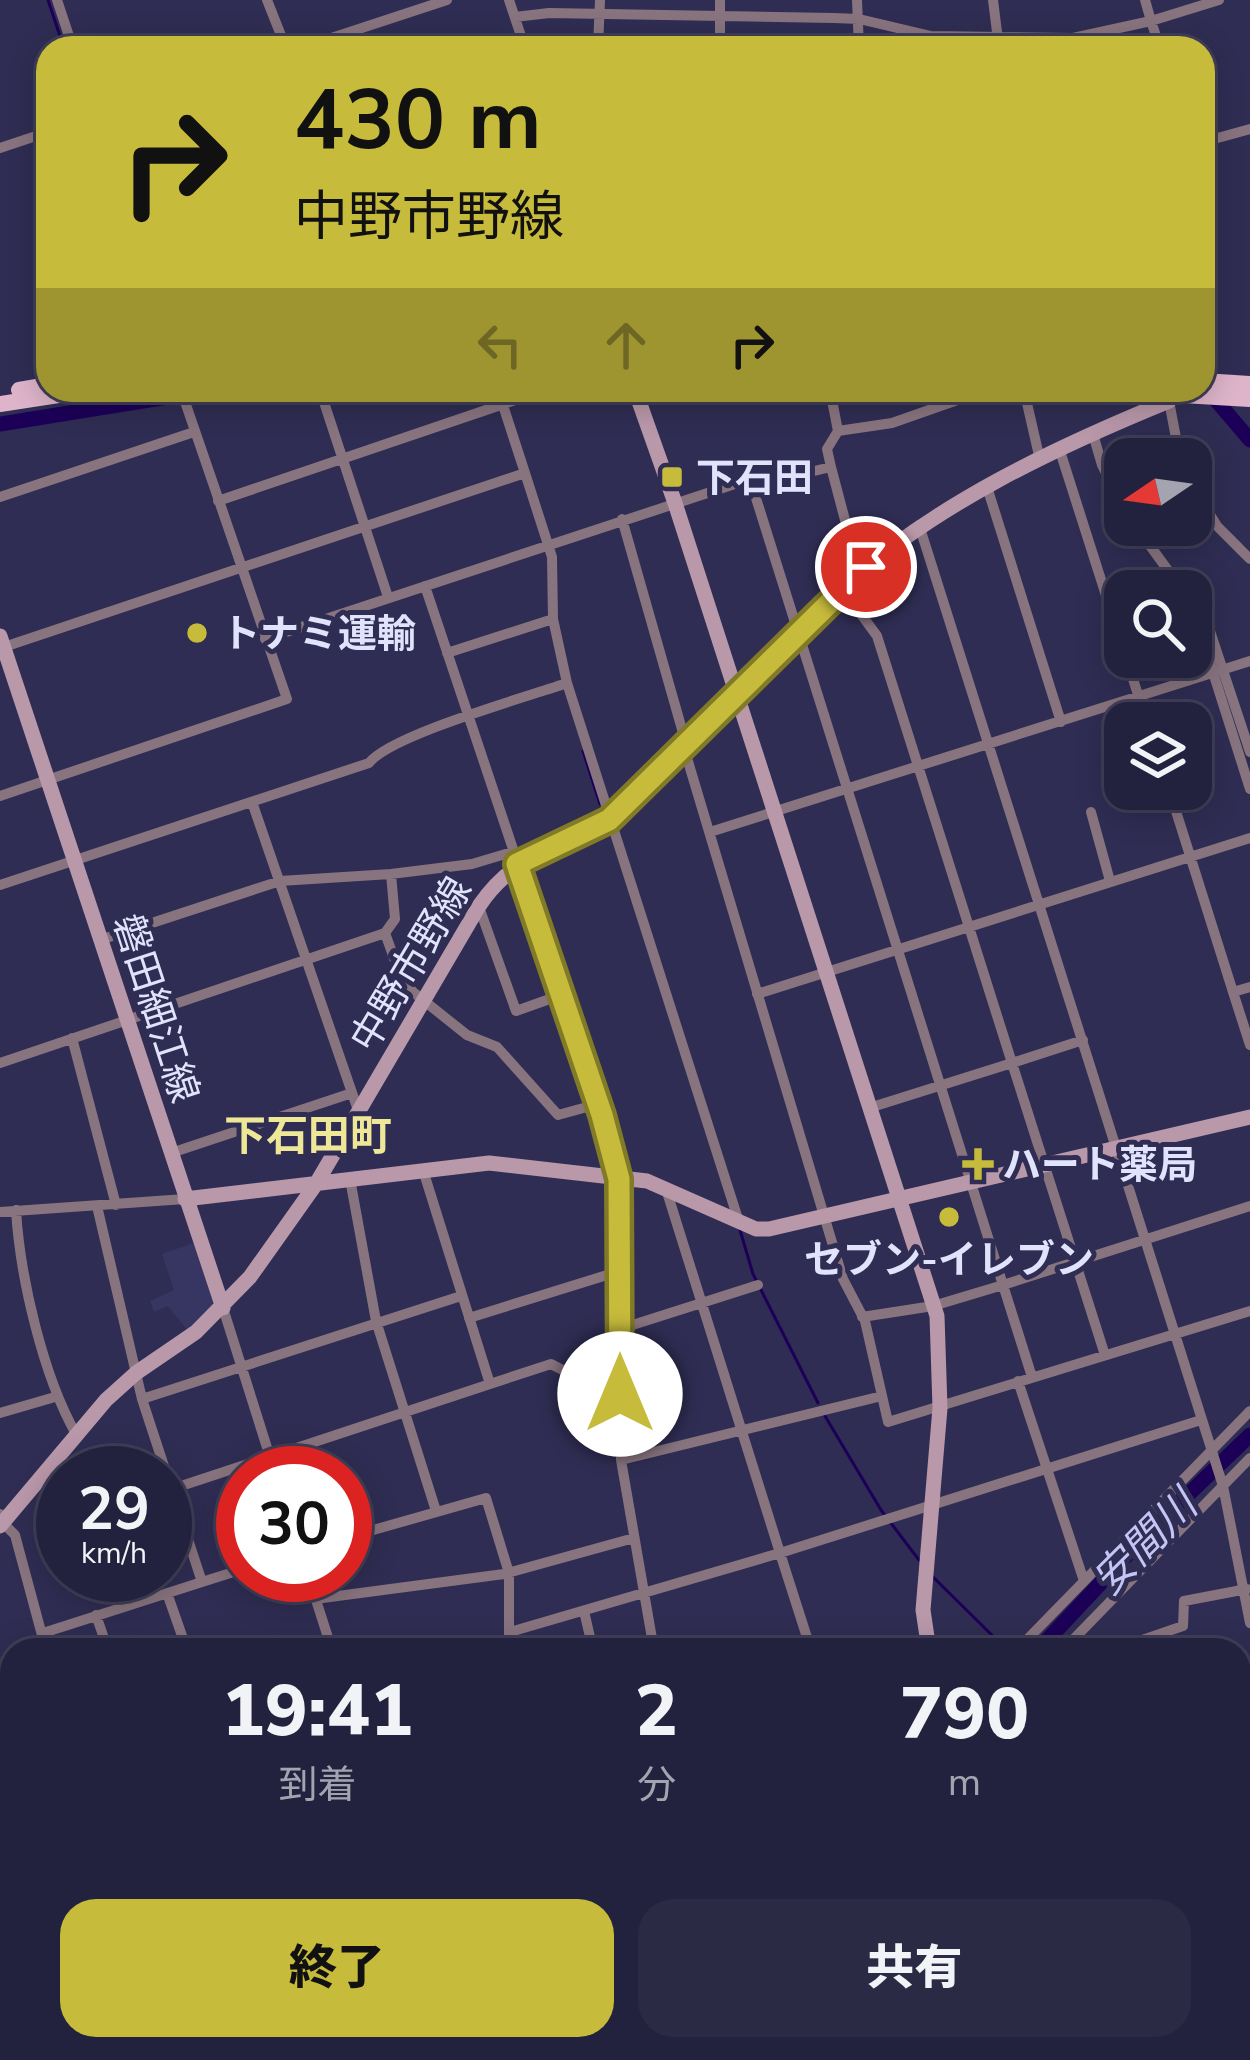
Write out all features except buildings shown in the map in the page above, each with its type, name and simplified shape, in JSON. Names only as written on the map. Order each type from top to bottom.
[{"type":"main road","points":[[1215,385],[1250,384]]},
{"type":"main road","points":[[0,393],[36,387]]},
{"type":"main road","points":[[1215,391],[1228,398],[1250,400]]},
{"type":"main road","points":[[0,404],[36,398]]},
{"type":"street","points":[[57,0],[70,36]]},
{"type":"street","points":[[267,0],[281,36]]},
{"type":"street","points":[[338,36],[447,0]]},
{"type":"street","points":[[509,0],[521,36]]},
{"type":"street","points":[[598,36],[601,0]]},
{"type":"street","points":[[720,0],[720,36]]},
{"type":"street","points":[[857,0],[859,36]]},
{"type":"street","points":[[993,0],[998,36]]},
{"type":"street","points":[[1145,0],[1156,36]]},
{"type":"street","points":[[1096,36],[1219,0]]},
{"type":"street","points":[[515,17],[534,13],[859,19],[931,36]]},
{"type":"street","points":[[1215,139],[1250,129]]},
{"type":"street","points":[[0,148],[36,136]]},
{"type":"street","points":[[0,796],[287,699],[184,402]]},
{"type":"street","points":[[324,402],[388,597]]},
{"type":"street","points":[[218,501],[508,402]]},
{"type":"street","points":[[638,402],[934,1306],[940,1341],[940,1408],[922,1610],[927,1638]]},
{"type":"street","points":[[832,402],[838,431],[827,449],[850,539],[866,567]]},
{"type":"street","points":[[838,431],[890,424],[952,402]]},
{"type":"street","points":[[1027,402],[1040,460]]},
{"type":"street","name":"中野市野線","points":[[223,1308],[316,1184],[479,906],[514,858],[609,820],[842,588],[919,525],[1160,402]]},
{"type":"street","points":[[1176,402],[1178,438]]},
{"type":"street","points":[[502,404],[548,544],[553,619],[567,683],[739,1222]]},
{"type":"street","points":[[0,497],[194,432]]},
{"type":"street","points":[[1093,434],[1104,469]]},
{"type":"street","points":[[1060,451],[1104,590]]},
{"type":"street","points":[[265,639],[750,479],[780,479],[832,467]]},
{"type":"street","points":[[2,642],[525,473]]},
{"type":"street","points":[[750,479],[1032,1377]]},
{"type":"street","points":[[987,487],[1060,722]]},
{"type":"street","points":[[1212,518],[1250,559]]},
{"type":"street","points":[[622,519],[685,740],[683,748],[842,1279],[862,1317],[888,1422],[1104,1352],[1250,1311]]},
{"type":"street","points":[[919,525],[1212,1451],[1250,1623]]},
{"type":"street","points":[[424,586],[619,1179],[621,1460],[652,1638]]},
{"type":"street","points":[[842,588],[877,636],[1104,1352]]},
{"type":"street","points":[[447,653],[553,619]]},
{"type":"street","points":[[1212,641],[1250,789]]},
{"type":"street","name":"磐田細江線","points":[[2,642],[223,1308]]},
{"type":"street","points":[[710,832],[1250,661]]},
{"type":"street","points":[[1218,672],[1250,752]]},
{"type":"street","points":[[1132,678],[1140,702]]},
{"type":"street","points":[[0,885],[369,763],[399,743],[567,683]]},
{"type":"street","points":[[252,802],[358,1113]]},
{"type":"street","points":[[1175,810],[1250,1045]]},
{"type":"street","points":[[1090,812],[1110,881]]},
{"type":"street","points":[[757,994],[1250,838]]},
{"type":"street","points":[[100,940],[280,881],[391,874],[514,858]]},
{"type":"street","points":[[0,1063],[385,933],[395,920],[391,874]]},
{"type":"street","points":[[479,906],[516,1011],[561,995]]},
{"type":"street","points":[[385,933],[400,976],[472,1039],[497,1046],[558,1115],[598,1104]]},
{"type":"street","points":[[1233,992],[1250,987]]},
{"type":"street","points":[[72,1038],[116,1205]]},
{"type":"street","points":[[868,1108],[1084,1040]]},
{"type":"street","points":[[170,1153],[352,1093]]},
{"type":"street","points":[[0,1211],[185,1199],[489,1163],[647,1181],[739,1222],[769,1229],[1250,1117]]},
{"type":"street","points":[[423,1170],[490,1384]]},
{"type":"street","points":[[350,1179],[376,1321],[436,1511]]},
{"type":"street","points":[[666,1189],[808,1638]]},
{"type":"street","points":[[862,1317],[934,1306],[1250,1206]]},
{"type":"street","points":[[97,1207],[142,1400],[158,1446]]},
{"type":"street","points":[[16,1210],[24,1273],[55,1397],[76,1434]]},
{"type":"street","points":[[469,1318],[620,1270]]},
{"type":"street","points":[[620,1329],[758,1285]]},
{"type":"street","points":[[142,1400],[461,1296]]},
{"type":"street","points":[[44,1638],[15,1535],[1,1521],[136,1373],[223,1308],[267,1446]]},
{"type":"street","points":[[299,1446],[550,1364],[578,1378],[619,1362]]},
{"type":"street","points":[[1018,1381],[1084,1581]]},
{"type":"street","points":[[621,1460],[882,1396]]},
{"type":"street","points":[[0,1413],[55,1397]]},
{"type":"street","points":[[1029,1638],[1250,1412]]},
{"type":"street","points":[[515,1638],[584,1611],[1201,1420]]},
{"type":"street","points":[[1075,1638],[1250,1458]]},
{"type":"street","points":[[372,1530],[486,1498],[509,1573],[510,1638]]},
{"type":"street","points":[[372,1591],[509,1573],[634,1538]]},
{"type":"street","points":[[192,1551],[202,1582]]},
{"type":"street","points":[[192,1585],[216,1578]]},
{"type":"street","points":[[1148,1638],[1183,1626],[1184,1601],[1246,1589]]},
{"type":"street","points":[[43,1633],[138,1602]]},
{"type":"street","points":[[170,1602],[183,1638]]},
{"type":"street","points":[[316,1602],[329,1638]]},
{"type":"street","points":[[584,1611],[590,1638]]},
{"type":"street","points":[[96,1615],[104,1638]]},
{"type":"shaded area","points":[[193,1243],[213,1301],[210,1312],[188,1331],[168,1306],[154,1312],[150,1301],[174,1290],[162,1254]]},
{"type":"waterway","points":[[48,0],[60,36]]},
{"type":"waterway","points":[[1215,399],[1250,440]]},
{"type":"waterway","points":[[0,424],[137,402]]},
{"type":"waterway","points":[[583,751],[600,804]]},
{"type":"waterway","points":[[740,1230],[753,1274],[818,1403]]},
{"type":"waterway","points":[[825,1416],[881,1510],[919,1560]]},
{"type":"waterway","name":"安間川","points":[[1049,1638],[1143,1538],[1250,1435]]},
{"type":"waterway","points":[[931,1575],[995,1638]]},
{"type":"place","name":"下石田","points":[[672,477]]},
{"type":"place","name":"トナミ運輸","points":[[197,633]]},
{"type":"place","name":"ハート薬局","points":[[978,1164]]},
{"type":"place","name":"セブン-イレブン","points":[[949,1217]]},
{"type":"district","name":"下石田町","points":[[308,1135]]},
{"type":"route","points":[[620,1394],[619,1179],[517,864],[609,820],[866,567]]}]
